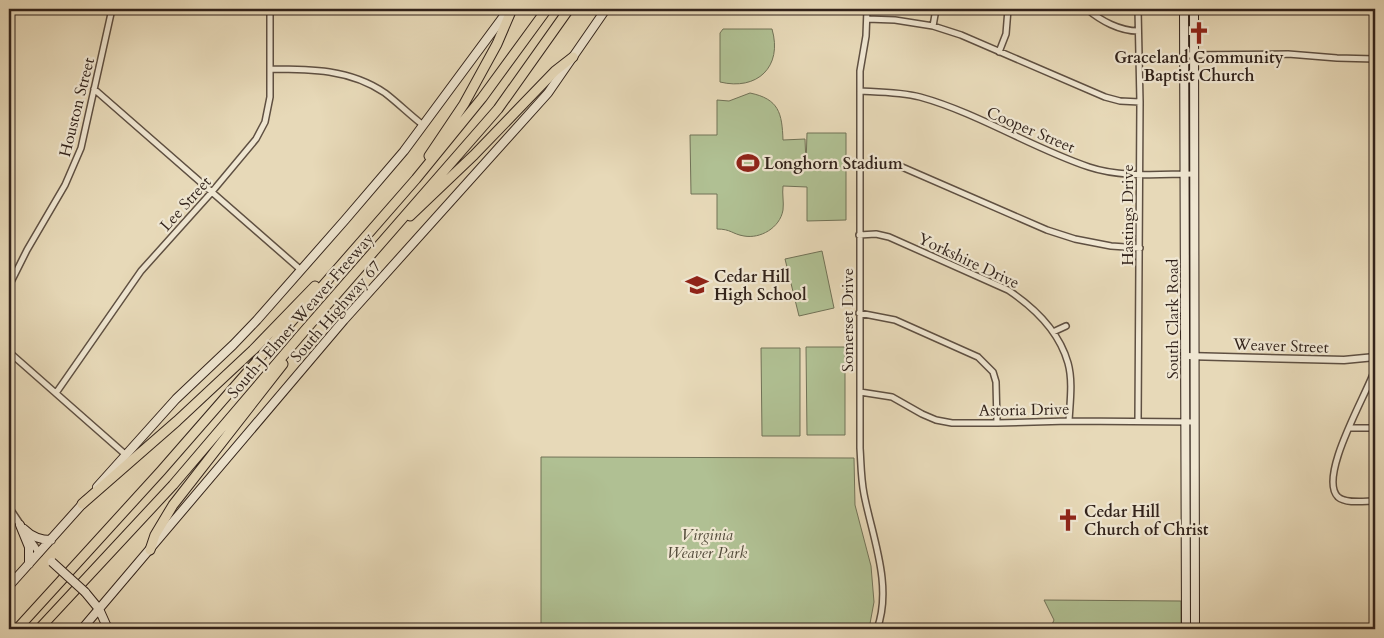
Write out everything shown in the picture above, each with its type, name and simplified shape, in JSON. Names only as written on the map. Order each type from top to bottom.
[{"type":"highway","points":[[416,179],[430,153],[464,104],[497,44],[511,9]]},
{"type":"highway","name":"South J Elmer Weaver Freeway","points":[[17,629],[161,472],[416,179],[482,98],[547,9]]},
{"type":"highway","name":"South J Elmer Weaver Freeway","points":[[39,629],[173,485],[498,109],[569,9]]},
{"type":"highway","points":[[397,225],[416,213],[556,71],[573,57]]},
{"type":"highway","points":[[82,504],[177,422],[253,350],[314,286],[334,272]]},
{"type":"highway","points":[[150,550],[155,534],[173,505],[254,404],[292,352],[300,336]]},
{"type":"main road","points":[[9,586],[176,399],[245,332],[384,176],[511,9]]},
{"type":"main road","name":"South Highway 67","points":[[82,629],[344,320],[548,93],[606,9]]},
{"type":"main road","name":"South Clark Road","points":[[1184,9],[1186,629]]},
{"type":"main road","name":"South Clark Road","points":[[1194,9],[1195,629]]},
{"type":"main road","points":[[1185,479],[1195,479]]},
{"type":"main road","points":[[20,525],[32,536],[51,540]]},
{"type":"main road","points":[[20,525],[29,547],[29,564]]},
{"type":"main road","points":[[1185,549],[1195,548]]},
{"type":"main road","points":[[39,553],[52,562],[85,592],[100,609],[108,629]]},
{"type":"street","name":"Houston Street","points":[[9,286],[27,250],[65,185],[81,148],[112,9]]},
{"type":"street","name":"Lee Street","points":[[56,394],[140,271],[211,193],[256,139],[265,122],[270,97],[270,9]]},
{"type":"street","name":"Somerset Drive","points":[[867,9],[866,36],[860,70],[860,448],[863,490],[880,567],[883,593],[882,611],[877,629]]},
{"type":"street","points":[[933,26],[936,9]]},
{"type":"street","points":[[999,52],[1006,34],[1008,9]]},
{"type":"street","points":[[1088,9],[1119,29],[1138,31]]},
{"type":"street","name":"Hastings Drive","points":[[1138,9],[1140,102],[1138,421]]},
{"type":"street","points":[[867,19],[895,20],[933,26],[961,35],[1105,97],[1120,101],[1140,102]]},
{"type":"street","points":[[1184,56],[1288,54],[1375,59]]},
{"type":"street","points":[[270,69],[318,70],[352,77],[385,94],[423,125]]},
{"type":"street","points":[[94,89],[301,270]]},
{"type":"street","name":"Cooper Street","points":[[860,92],[893,93],[919,97],[946,105],[1090,168],[1116,173],[1194,174]]},
{"type":"street","points":[[860,165],[902,167],[1047,230],[1075,240],[1111,246],[1140,248]]},
{"type":"street","name":"Yorkshire Drive","points":[[859,235],[876,234],[889,237],[1008,290],[1027,302],[1053,332],[1068,363],[1070,376],[1069,421]]},
{"type":"street","points":[[859,313],[895,320],[978,357],[993,372],[996,382],[997,423]]},
{"type":"street","points":[[1053,332],[1066,326]]},
{"type":"street","points":[[9,352],[126,455]]},
{"type":"street","name":"Weaver Street","points":[[1186,356],[1344,360],[1375,357]]},
{"type":"street","points":[[1375,368],[1342,440],[1333,488],[1336,496],[1349,501],[1375,501]]},
{"type":"street","name":"Astoria Drive","points":[[860,392],[892,397],[936,420],[952,422],[1194,422]]},
{"type":"street","points":[[1349,428],[1375,428]]},
{"type":"street","points":[[9,508],[39,553]]},
{"type":"green space","points":[[723,29],[772,29],[774,55],[764,73],[756,79],[745,83],[720,82],[720,33]]},
{"type":"green space","name":"Longhorn Stadium","points":[[750,93],[773,103],[782,122],[783,140],[805,139],[806,165],[807,133],[846,133],[846,220],[807,221],[807,187],[783,186],[783,210],[781,216],[774,227],[768,231],[756,236],[750,236],[717,229],[717,194],[691,194],[690,135],[717,135],[717,100],[729,101]]},
{"type":"green space","points":[[822,251],[834,308],[799,316],[785,259]]},
{"type":"green space","points":[[806,347],[845,347],[845,435],[807,435]]},
{"type":"green space","points":[[761,348],[800,348],[800,436],[762,436]]},
{"type":"green space","name":"Virginia Weaver Park","points":[[541,457],[854,458],[855,505],[871,566],[874,602],[869,629],[541,629]]},
{"type":"green space","points":[[1044,600],[1181,601],[1181,629],[1050,629],[1054,620]]},
{"type":"place","name":"Graceland Community Baptist Church","points":[[1199,33]]},
{"type":"place","name":"Longhorn Stadium","points":[[748,163]]},
{"type":"place","name":"Cedar Hill High School","points":[[697,285]]},
{"type":"place","name":"Cedar Hill Church of Christ","points":[[1068,520]]}]
